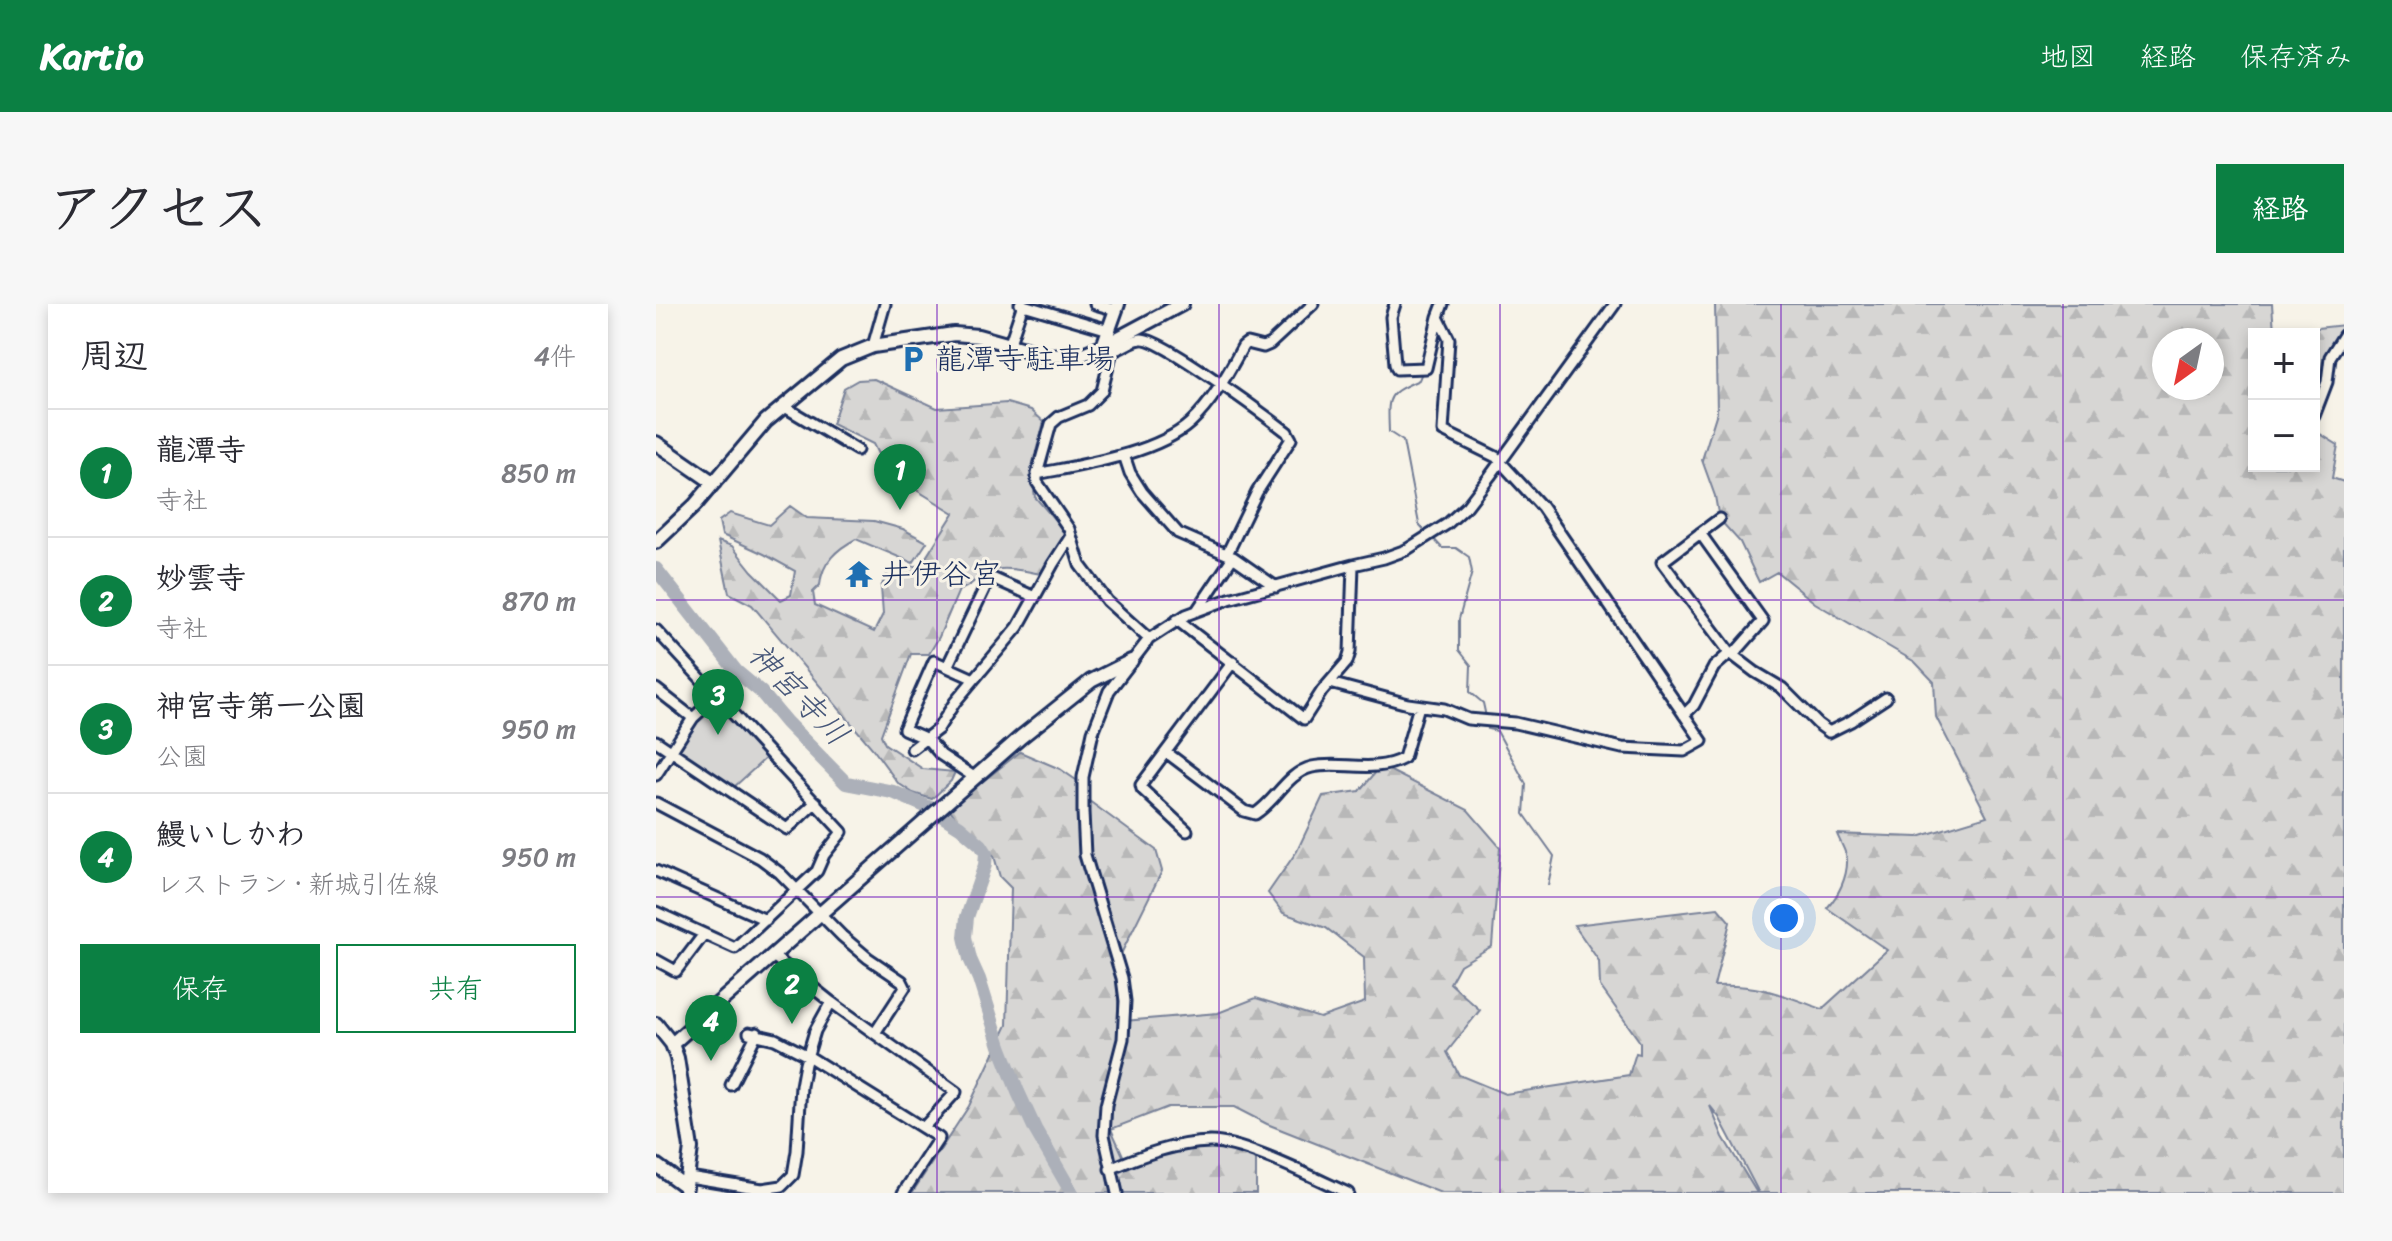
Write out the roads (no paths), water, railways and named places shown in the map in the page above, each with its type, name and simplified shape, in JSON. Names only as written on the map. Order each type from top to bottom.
[{"type":"main road","points":[[660,538],[695,505],[766,421],[841,359],[873,346],[954,334],[978,336],[1049,356],[1083,354],[1182,304]]},
{"type":"main road","points":[[1109,342],[1117,307]]},
{"type":"main road","points":[[656,443],[714,483]]},
{"type":"main road","points":[[672,1044],[974,777],[1091,681],[1131,661]]},
{"type":"main road","points":[[656,1024],[672,1044],[677,1058],[691,1148],[687,1186],[656,1165]]},
{"type":"street","points":[[873,346],[885,304]]},
{"type":"street","points":[[1009,346],[1022,304],[1109,342],[1142,338],[1152,341],[1287,432],[1291,439],[1257,492],[1230,556],[1198,609]]},
{"type":"street","points":[[1095,304],[1117,307]]},
{"type":"street","points":[[1037,474],[1124,455],[1187,426],[1221,385],[1243,346],[1247,343],[1263,347],[1270,344],[1313,304]]},
{"type":"street","points":[[1395,304],[1391,317],[1397,369],[1426,368],[1443,304]]},
{"type":"street","points":[[1117,1193],[1104,1135],[1106,1105],[1123,1039],[1125,1001],[1122,978],[1085,855],[1083,777],[1093,732],[1109,691],[1149,639],[1198,609],[1384,558],[1406,550],[1438,531],[1467,506],[1615,304]]},
{"type":"street","points":[[1330,683],[1419,706],[1444,709],[1468,719],[1515,723],[1622,748],[1684,751],[1702,741],[1542,507],[1491,454],[1443,431],[1449,339],[1438,317]]},
{"type":"street","points":[[2320,400],[2327,382],[2330,357],[2344,335]]},
{"type":"street","points":[[1109,342],[1102,391],[1088,405],[1059,417],[1051,424],[1037,482],[1059,511],[1080,565],[1107,601],[1149,639]]},
{"type":"street","points":[[783,406],[857,450]]},
{"type":"street","points":[[1124,455],[1130,473],[1142,492],[1178,533],[1230,556],[1276,587]]},
{"type":"street","points":[[1719,519],[1662,562],[1731,654],[1782,688],[1829,732],[1886,698]]},
{"type":"street","points":[[1684,715],[1694,705],[1714,667],[1763,621],[1700,533]]},
{"type":"street","points":[[912,749],[938,729],[955,702],[1018,627],[1071,536]]},
{"type":"street","points":[[1177,620],[1304,719],[1322,691],[1347,662],[1353,565]]},
{"type":"street","points":[[947,667],[990,577],[1035,597]]},
{"type":"street","points":[[656,630],[842,832],[824,855],[817,871],[735,948],[656,912]]},
{"type":"street","points":[[974,679],[934,661],[904,729],[927,739],[941,755],[974,777]]},
{"type":"street","points":[[1187,831],[1141,785],[1233,662]]},
{"type":"street","points":[[656,689],[693,718]]},
{"type":"street","points":[[656,775],[693,718],[718,695]]},
{"type":"street","points":[[1166,752],[1244,811],[1255,814],[1267,806],[1296,773],[1314,766],[1381,766],[1404,758],[1419,706]]},
{"type":"street","points":[[656,741],[787,829],[816,802]]},
{"type":"street","points":[[656,803],[760,858],[780,873],[842,936],[902,981],[905,987],[875,1033]]},
{"type":"street","points":[[656,871],[766,920]]},
{"type":"street","points":[[656,960],[676,971],[704,934]]},
{"type":"street","points":[[773,956],[956,1092],[923,1128]]},
{"type":"street","points":[[687,1186],[762,1189],[782,1186],[793,1175],[801,1086],[815,1031],[831,1002]]},
{"type":"street","points":[[731,1085],[753,1033],[775,1039],[808,1056],[939,1138],[903,1193]]},
{"type":"street","points":[[1110,1169],[1155,1150],[1212,1141],[1240,1147],[1348,1193]]},
{"type":"waterway","points":[[1425,352],[1430,331]]},
{"type":"waterway","points":[[1423,370],[1419,380],[1400,389],[1391,398],[1389,432],[1403,441],[1419,524],[1427,533]]},
{"type":"waterway","points":[[1432,537],[1442,548],[1456,548],[1469,557],[1472,572],[1459,619],[1459,650],[1471,665],[1470,692],[1483,703],[1486,717]]},
{"type":"waterway","name":"神宮寺川","points":[[656,569],[736,671],[761,692],[846,783],[893,792],[930,808],[981,845],[986,853],[985,865],[967,917],[965,937],[970,959],[1018,1092],[1035,1129],[1072,1193]]},
{"type":"waterway","points":[[1487,723],[1488,729],[1497,731],[1526,784],[1524,814],[1554,856],[1548,885]]},
{"type":"place","name":"龍潭寺駐車場","points":[[913,359]]},
{"type":"place","name":"龍潭寺","points":[[900,510]]},
{"type":"place","name":"井伊谷宮","points":[[859,574]]},
{"type":"place","name":"神宮寺第一公園","points":[[718,735]]},
{"type":"place","name":"妙雲寺","points":[[792,1024]]},
{"type":"place","name":"鰻いしかわ","points":[[711,1061]]}]
